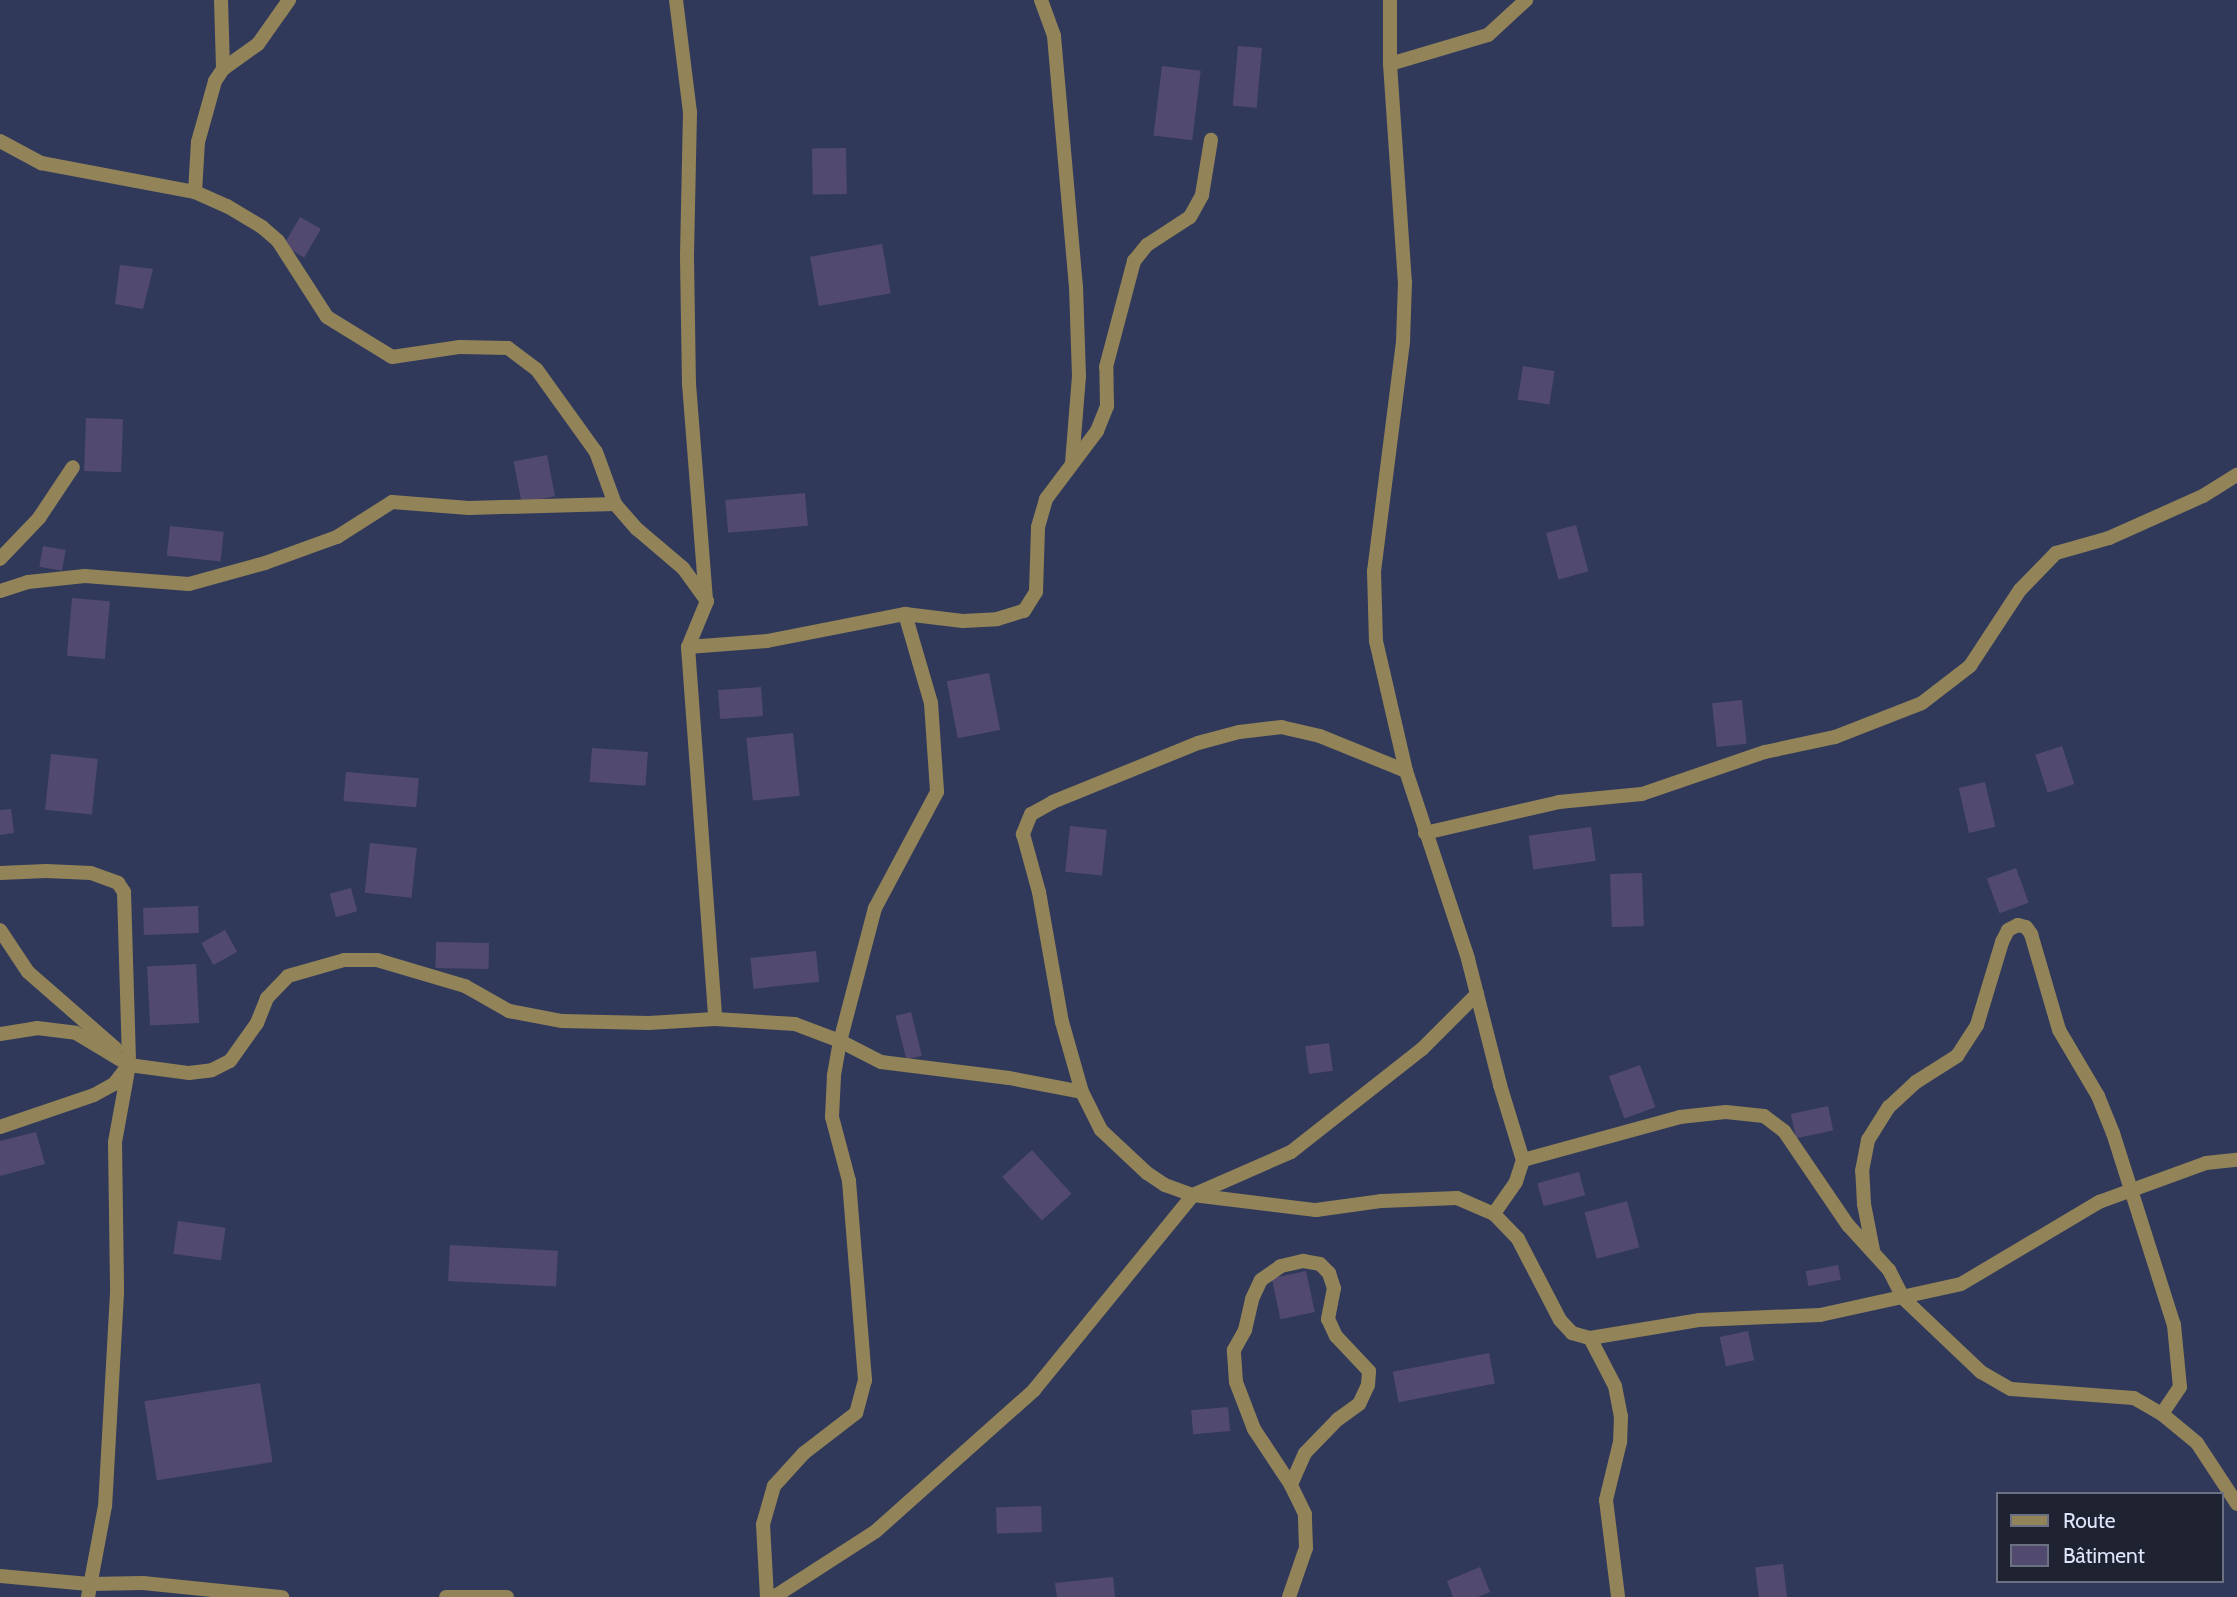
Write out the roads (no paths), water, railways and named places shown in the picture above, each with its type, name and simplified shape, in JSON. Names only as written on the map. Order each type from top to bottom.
[{"type":"street","points":[[195,192],[198,142],[205,109],[223,69],[221,0]]},
{"type":"street","points":[[223,69],[258,44],[289,0]]},
{"type":"street","points":[[676,0],[690,111],[688,384],[706,601],[688,647],[715,1018]]},
{"type":"street","points":[[1041,0],[1054,37],[1076,286],[1079,376],[1072,464]]},
{"type":"street","points":[[1390,0],[1390,64],[1405,282],[1403,342],[1384,483],[1375,594],[1376,641],[1406,771],[1468,958],[1523,1160],[1516,1182],[1494,1214]]},
{"type":"street","points":[[1390,64],[1488,35],[1526,0]]},
{"type":"street","points":[[688,647],[767,641],[905,614],[963,621],[997,619],[1024,611],[1036,592],[1038,527],[1046,499],[1097,431],[1107,406],[1106,367],[1134,261],[1147,245],[1190,217],[1202,195],[1211,140]]},
{"type":"street","points":[[0,141],[41,163],[195,192],[262,227],[278,241],[327,317],[392,357],[460,347],[508,348],[537,370],[596,452],[615,504],[637,529],[683,568],[706,601]]},
{"type":"street","points":[[0,559],[39,518],[73,467]]},
{"type":"street","points":[[1425,833],[1559,802],[1642,794],[1765,752],[1835,737],[1922,704],[1970,666],[2020,590],[2056,553],[2109,538],[2203,496],[2237,475]]},
{"type":"street","points":[[0,591],[28,582],[85,576],[189,584],[265,563],[337,537],[392,502],[469,508],[615,504]]},
{"type":"street","points":[[767,1597],[763,1524],[774,1486],[804,1453],[856,1413],[865,1380],[849,1181],[832,1117],[834,1076],[840,1041],[875,908],[937,792],[931,703],[905,614]]},
{"type":"street","points":[[1406,771],[1320,736],[1282,727],[1239,732],[1198,743],[1031,814],[1023,834],[1039,892],[1062,1022],[1082,1092],[1101,1130],[1147,1173],[1165,1185],[1193,1195],[1316,1210],[1382,1201],[1457,1198],[1494,1214],[1518,1238],[1560,1320],[1573,1332],[1590,1338],[1699,1320],[1820,1315],[1961,1284],[2099,1202],[2206,1163],[2237,1160]]},
{"type":"street","points":[[0,873],[91,873],[118,883],[124,892],[129,1065],[115,1142],[117,1293],[105,1506],[88,1590]]},
{"type":"street","points":[[1873,1250],[1864,1204],[1862,1171],[1868,1140],[1889,1107],[1916,1082],[1957,1056],[1977,1025],[2008,930],[2018,925],[2026,928],[2031,934],[2059,1030],[2098,1096],[2113,1133],[2130,1191],[2149,1239],[2174,1325],[2180,1387],[2162,1414]]},
{"type":"street","points":[[0,930],[28,972],[113,1045],[129,1065]]},
{"type":"street","points":[[0,1034],[37,1028],[76,1033],[129,1065],[189,1073],[212,1070],[230,1060],[257,1023],[267,998],[288,976],[344,960],[377,960],[465,986],[509,1011],[562,1021],[649,1023],[715,1018],[795,1024],[840,1041],[881,1062],[996,1076],[1082,1092]]},
{"type":"street","points":[[774,1597],[876,1531],[1034,1390],[1193,1195],[1290,1152],[1422,1049],[1477,994]]},
{"type":"street","points":[[0,1127],[94,1095],[114,1084],[129,1065]]},
{"type":"street","points":[[1523,1160],[1680,1117],[1726,1112],[1764,1116],[1784,1131],[1848,1225],[1889,1270],[1903,1298],[1981,1372],[2011,1389],[2134,1398],[2162,1414],[2197,1443],[2237,1504]]},
{"type":"street","points":[[1289,1597],[1306,1548],[1305,1514],[1291,1485],[1254,1429],[1236,1382],[1234,1350],[1245,1330],[1252,1299],[1261,1280],[1281,1266],[1303,1261],[1320,1264],[1329,1273],[1334,1287],[1328,1320],[1336,1336],[1369,1371],[1368,1385],[1359,1404],[1338,1419],[1306,1453],[1291,1485]]},
{"type":"street","points":[[1590,1338],[1615,1386],[1621,1416],[1620,1442],[1606,1500],[1618,1597]]},
{"type":"street","points":[[0,1576],[59,1581],[88,1590],[143,1583],[282,1597]]},
{"type":"street","points":[[59,1581],[68,1597]]},
{"type":"street","points":[[446,1597],[507,1597]]}]
